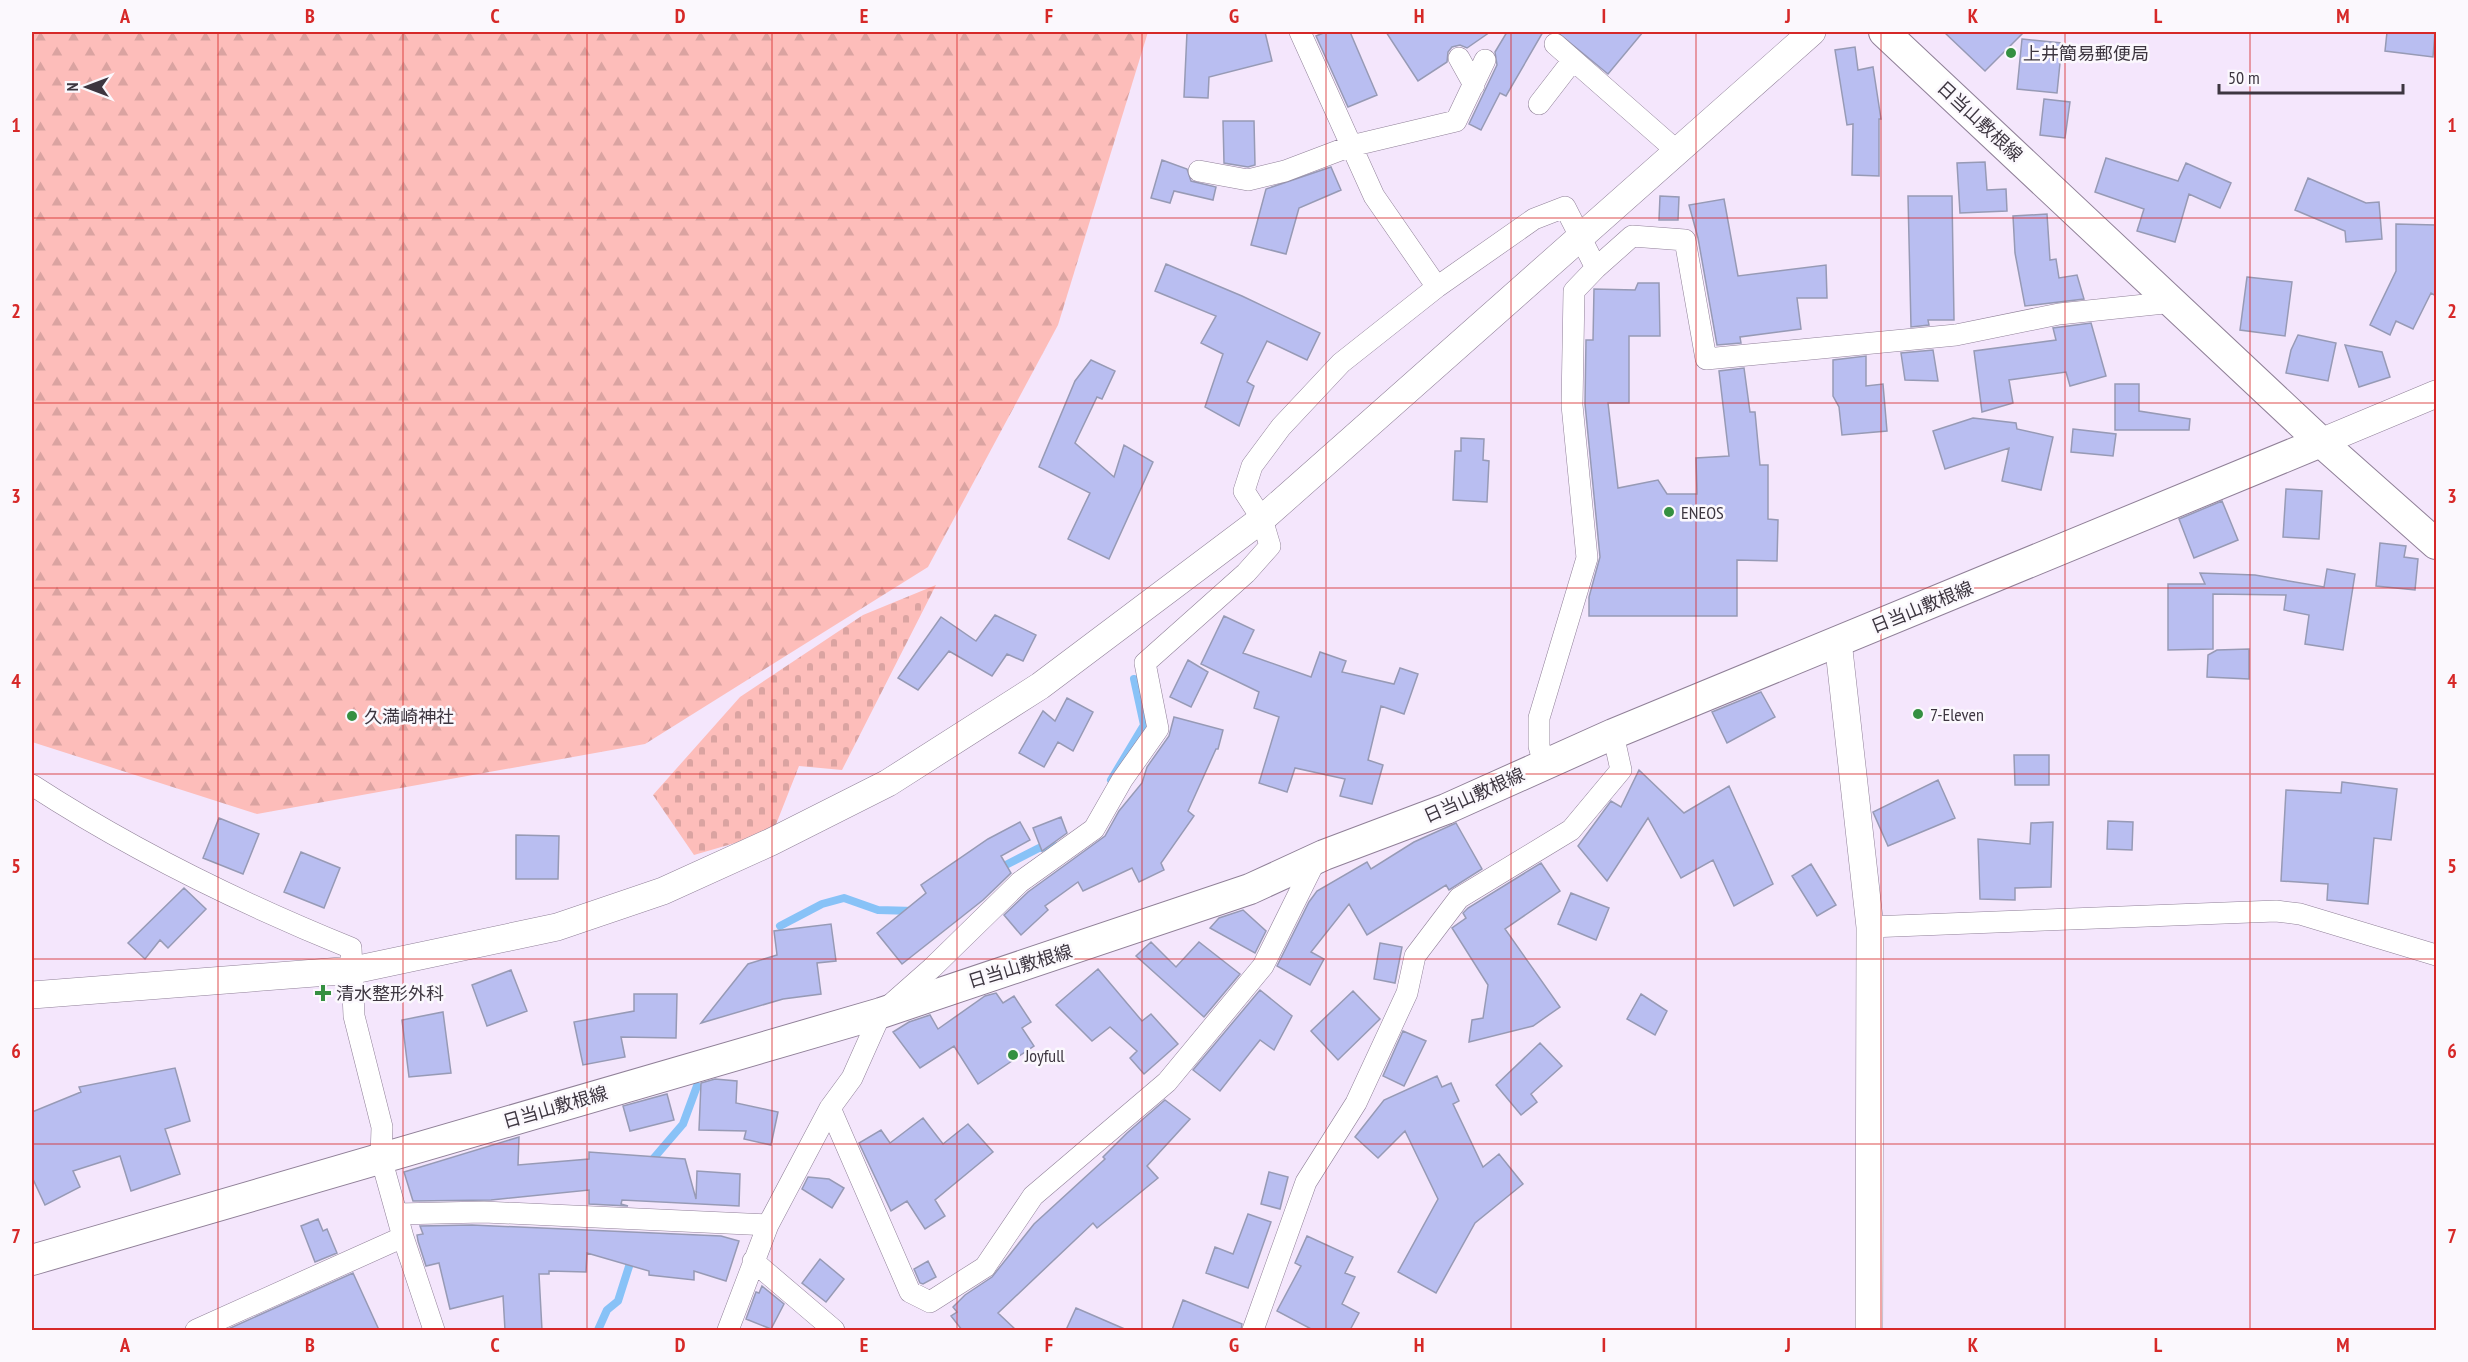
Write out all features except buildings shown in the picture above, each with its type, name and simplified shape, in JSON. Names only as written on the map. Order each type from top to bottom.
[{"type":"main road","name":"日当山敷根線","points":[[32,1260],[881,1013],[1227,897],[1446,809],[1613,734],[2321,442],[1884,32]]},
{"type":"main road","points":[[2321,442],[2436,544]]},
{"type":"street","points":[[1300,32],[1374,196],[1437,287]]},
{"type":"street","points":[[32,995],[354,970],[556,927],[663,891],[771,842],[888,783],[1040,686],[1262,519],[1812,32]]},
{"type":"street","points":[[1555,44],[1678,152]]},
{"type":"street","points":[[1459,58],[1474,85]]},
{"type":"street","points":[[1199,171],[1248,180],[1286,171],[1352,146],[1456,121],[1485,60]]},
{"type":"street","points":[[1539,104],[1573,60]]},
{"type":"street","points":[[728,1330],[768,1225],[830,1108],[852,1078],[881,1013],[932,968],[1020,882],[1094,829],[1122,780],[1158,729],[1145,663],[1246,573],[1270,546],[1262,519],[1244,491],[1252,466],[1281,427],[1341,363],[1437,287],[1534,219],[1566,207],[1583,237],[1596,268]]},
{"type":"street","points":[[1544,764],[1539,746],[1539,718],[1587,558],[1572,405],[1574,291],[1632,236],[1684,240],[1706,359],[1956,334],[2059,314],[2174,302]]},
{"type":"street","points":[[2321,442],[2436,394]]},
{"type":"street","points":[[1838,641],[1870,927],[1869,1330]]},
{"type":"street","points":[[1253,1330],[1306,1182],[1356,1102],[1407,993],[1415,956],[1460,898],[1571,830],[1620,770],[1613,734]]},
{"type":"street","points":[[32,785],[80,816],[163,862],[298,926],[351,948],[354,970],[354,1016],[382,1127],[381,1158],[403,1237],[434,1330]]},
{"type":"street","points":[[830,1108],[910,1292],[930,1302],[985,1267],[1033,1196],[1167,1082],[1263,966],[1315,861]]},
{"type":"street","points":[[1870,927],[2282,912],[2301,914],[2436,955]]},
{"type":"street","points":[[397,1214],[484,1212],[768,1225]]},
{"type":"street","points":[[196,1330],[403,1237]]},
{"type":"street","points":[[753,1261],[834,1330]]},
{"type":"green space","points":[[32,32],[1148,32],[1058,325],[928,567],[645,744],[257,814],[32,742]]},
{"type":"green space","points":[[936,585],[842,770],[799,766],[773,832],[694,855],[653,795],[740,697],[863,615]]},
{"type":"waterway","points":[[1111,780],[1144,725],[1134,679]]},
{"type":"waterway","points":[[998,869],[1039,848],[1059,846]]},
{"type":"waterway","points":[[780,926],[822,904],[844,898],[878,910],[914,911]]},
{"type":"waterway","points":[[651,1166],[653,1159],[683,1124],[697,1086]]},
{"type":"waterway","points":[[598,1330],[607,1310],[618,1301],[632,1257]]},
{"type":"place","name":"上井簡易郵便局","points":[[2011,53]]},
{"type":"place","name":"ENEOS","points":[[1669,512]]},
{"type":"place","name":"7-Eleven","points":[[1918,714]]},
{"type":"place","name":"久満崎神社","points":[[352,716]]},
{"type":"place","name":"清水整形外科","points":[[323,993]]},
{"type":"place","name":"Joyfull","points":[[1013,1055]]}]
